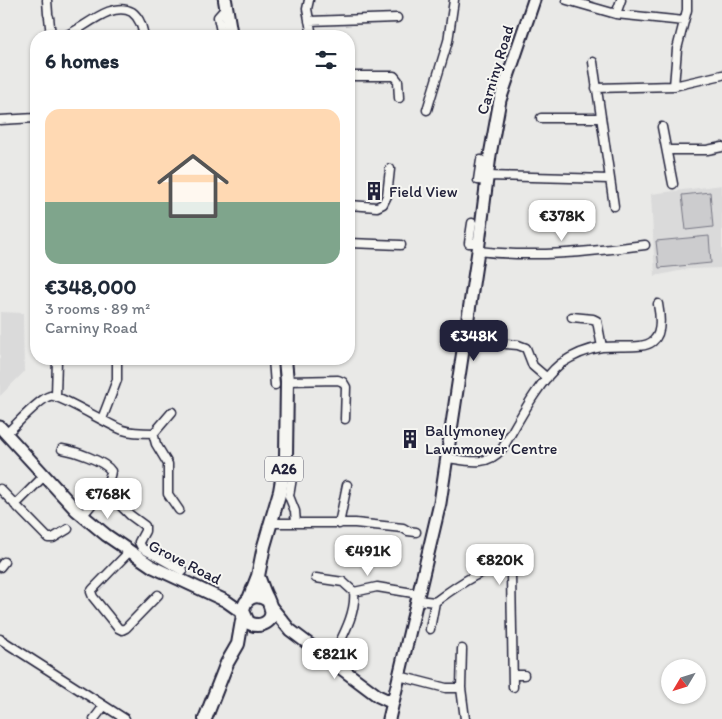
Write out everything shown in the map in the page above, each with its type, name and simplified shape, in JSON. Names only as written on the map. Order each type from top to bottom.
[{"type":"main road","points":[[225,4],[230,30]]},
{"type":"main road","name":"A26","points":[[205,719],[226,664],[238,644],[245,607],[258,576],[264,546],[280,491],[286,456],[288,381],[286,365]]},
{"type":"main road","points":[[258,576],[269,604]]},
{"type":"main road","points":[[263,624],[251,624],[245,607],[258,596],[269,604]]},
{"type":"main road","name":"A26","points":[[238,644],[271,617],[269,604]]},
{"type":"street","points":[[48,0],[50,30]]},
{"type":"street","points":[[309,0],[307,6],[311,30]]},
{"type":"street","points":[[427,110],[448,41],[454,0]]},
{"type":"street","name":"Carniny Road","points":[[389,719],[440,503],[500,100],[534,0]]},
{"type":"street","points":[[567,0],[616,14],[684,20]]},
{"type":"street","points":[[616,14],[620,0]]},
{"type":"street","points":[[674,86],[676,53],[687,8],[687,0]]},
{"type":"street","points":[[221,30],[218,17],[225,4]]},
{"type":"street","points":[[75,30],[105,11],[123,8],[133,13],[143,30]]},
{"type":"street","points":[[309,21],[398,18]]},
{"type":"street","points":[[593,62],[614,206]]},
{"type":"street","points":[[596,88],[674,86],[722,75]]},
{"type":"street","points":[[355,76],[394,76],[398,81],[399,98]]},
{"type":"street","points":[[0,120],[30,118]]},
{"type":"street","points":[[541,118],[601,118]]},
{"type":"street","points":[[662,127],[673,184]]},
{"type":"street","points":[[667,150],[707,150],[722,147]]},
{"type":"street","name":"Carniny Road","points":[[481,160],[478,180],[487,179]]},
{"type":"street","points":[[355,205],[378,207],[383,205],[388,196],[390,168]]},
{"type":"street","points":[[487,179],[610,179]]},
{"type":"street","points":[[472,223],[469,243],[505,254],[540,255],[592,252],[645,245]]},
{"type":"street","points":[[355,243],[401,245]]},
{"type":"street","points":[[448,458],[479,462],[495,456],[502,449],[547,378],[568,359],[602,347],[640,346],[651,342],[657,336],[661,325],[658,304]]},
{"type":"street","points":[[572,316],[597,321],[602,347]]},
{"type":"street","points":[[506,344],[520,345],[526,348],[533,366],[547,378]]},
{"type":"street","points":[[56,396],[57,365]]},
{"type":"street","points":[[102,419],[117,380],[117,365]]},
{"type":"street","points":[[273,365],[275,385]]},
{"type":"street","points":[[288,381],[338,380],[343,382],[346,388],[345,419]]},
{"type":"street","points":[[3,430],[45,399],[56,396],[76,408],[125,430],[153,433]]},
{"type":"street","points":[[153,433],[172,412]]},
{"type":"street","name":"Grove Road","points":[[3,430],[82,516],[129,552],[154,567],[226,601],[245,607]]},
{"type":"street","points":[[153,433],[156,444],[168,464],[168,494],[179,510]]},
{"type":"street","points":[[62,449],[73,451],[110,468],[111,475],[82,516]]},
{"type":"street","points":[[15,505],[44,476]]},
{"type":"street","points":[[292,478],[289,496],[296,513],[296,523]]},
{"type":"street","points":[[339,524],[347,485]]},
{"type":"street","points":[[0,489],[49,539],[68,529]]},
{"type":"street","points":[[101,491],[115,500],[127,513],[145,526],[145,531],[139,542],[142,548],[183,571]]},
{"type":"street","points":[[272,523],[355,523],[403,528],[408,532],[416,532]]},
{"type":"street","points":[[129,552],[93,589],[91,592],[93,597],[118,628],[123,630],[158,595]]},
{"type":"street","points":[[430,629],[435,602],[460,584],[490,569],[503,566],[509,569],[511,576],[513,687]]},
{"type":"street","points":[[316,578],[343,582],[354,592],[354,602],[350,618],[338,646]]},
{"type":"street","points":[[354,592],[378,587],[435,602]]},
{"type":"street","points":[[269,604],[290,630],[378,696],[393,703]]},
{"type":"street","points":[[263,624],[290,630]]},
{"type":"street","points":[[0,639],[125,719]]},
{"type":"street","points":[[462,649],[461,688],[465,719]]},
{"type":"street","points":[[513,675],[524,675]]},
{"type":"street","points":[[399,676],[446,688],[461,688]]},
{"type":"street","points":[[94,719],[104,706]]},
{"type":"shaded area","points":[[722,185],[722,268],[688,269],[655,276],[651,194]]},
{"type":"shaded area","points":[[710,192],[713,227],[686,230],[682,195]]},
{"type":"shaded area","points":[[709,236],[711,263],[659,268],[656,241]]},
{"type":"shaded area","points":[[0,312],[23,313],[24,372],[0,396]]},
{"type":"place","name":"Field View","points":[[374,191]]},
{"type":"place","name":"Ballymoney Lawnmower Centre","points":[[410,439]]}]
